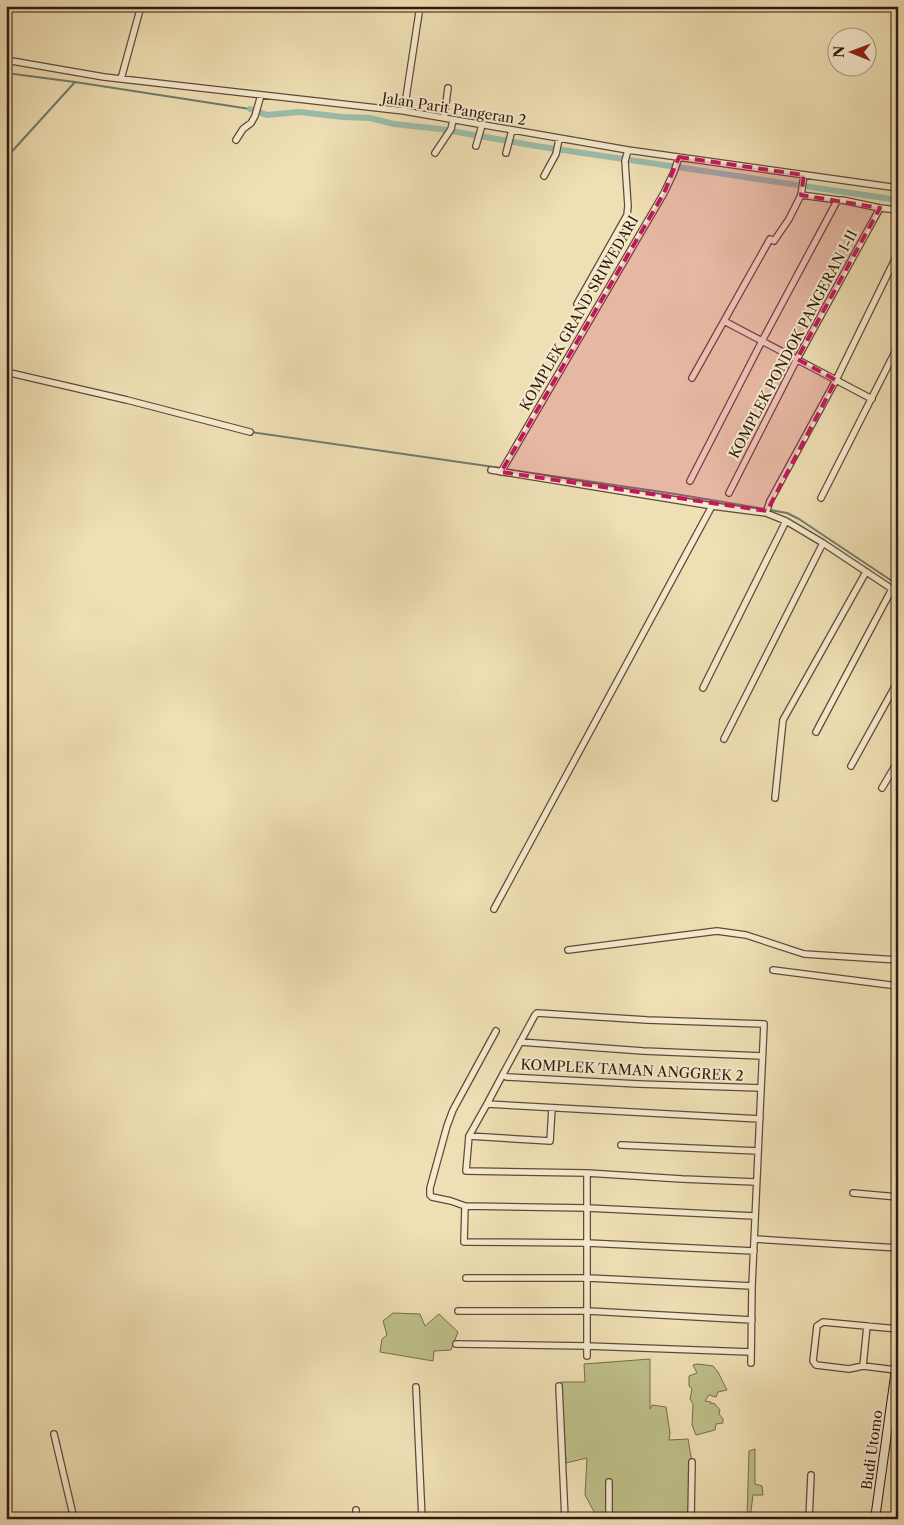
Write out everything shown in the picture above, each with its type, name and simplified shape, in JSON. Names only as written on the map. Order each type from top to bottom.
[{"type":"street","points":[[121,79],[141,6]]},
{"type":"street","points":[[404,111],[420,6]]},
{"type":"street","name":"Jalan Parit Pangeran 2","points":[[6,60],[46,66],[75,73],[121,79],[404,111],[482,125],[511,133],[678,160],[898,188]]},
{"type":"street","points":[[444,118],[448,88]]},
{"type":"street","points":[[236,140],[255,116],[261,95]]},
{"type":"street","points":[[435,153],[451,129],[453,120]]},
{"type":"street","points":[[476,144],[482,125]]},
{"type":"street","points":[[506,153],[511,133]]},
{"type":"street","points":[[544,176],[556,154],[559,141]]},
{"type":"street","points":[[577,304],[626,216],[628,206],[627,152]]},
{"type":"street","name":"KOMPLEK GRAND SRIWEDARI","points":[[502,469],[664,193],[678,160]]},
{"type":"street","points":[[692,378],[770,240],[774,241],[789,219],[802,193],[804,177]]},
{"type":"street","points":[[802,193],[898,210]]},
{"type":"street","points":[[690,481],[762,341],[838,200]]},
{"type":"street","name":"KOMPLEK PONDOK PANGERAN I-II","points":[[729,493],[797,359],[880,208]]},
{"type":"street","points":[[767,512],[770,501],[836,380],[898,253]]},
{"type":"street","points":[[724,321],[872,399]]},
{"type":"street","points":[[821,498],[898,346]]},
{"type":"street","points":[[6,372],[127,400],[250,432]]},
{"type":"street","points":[[898,439],[896,445],[898,445]]},
{"type":"street","points":[[491,470],[502,469],[713,506],[767,512],[823,543],[895,591],[816,732]]},
{"type":"street","points":[[494,909],[713,506]]},
{"type":"street","points":[[703,688],[786,521]]},
{"type":"street","points":[[724,738],[823,543]]},
{"type":"street","points":[[775,798],[782,720],[866,572]]},
{"type":"street","points":[[851,766],[898,681]]},
{"type":"street","points":[[882,788],[898,761]]},
{"type":"street","points":[[568,950],[717,931],[746,936],[804,954],[898,960]]},
{"type":"street","points":[[773,970],[898,986]]},
{"type":"street","name":"KOMPLEK TAMAN ANGGREK 2","points":[[761,1088],[507,1077],[503,1074],[537,1013],[647,1020],[764,1024],[762,1056]]},
{"type":"street","points":[[496,1031],[453,1110],[430,1188],[430,1195],[432,1197],[465,1206],[587,1208],[755,1216]]},
{"type":"street","points":[[520,1042],[643,1051],[762,1056],[752,1286],[751,1362]]},
{"type":"street","points":[[503,1074],[469,1136],[466,1171],[588,1173],[682,1180],[756,1182]]},
{"type":"street","points":[[487,1104],[760,1119]]},
{"type":"street","points":[[469,1136],[550,1141],[552,1108]]},
{"type":"street","points":[[621,1145],[758,1151]]},
{"type":"street","points":[[587,1356],[588,1173]]},
{"type":"street","points":[[853,1194],[898,1198]]},
{"type":"street","points":[[465,1206],[464,1242],[587,1243],[754,1251]]},
{"type":"street","points":[[755,1239],[898,1248]]},
{"type":"street","points":[[466,1278],[588,1278],[752,1286]]},
{"type":"street","points":[[458,1311],[588,1311],[752,1320]]},
{"type":"street","points":[[896,1374],[863,1366],[849,1369],[816,1366],[813,1361],[817,1326],[823,1322],[898,1329]]},
{"type":"street","points":[[863,1366],[867,1326]]},
{"type":"street","points":[[456,1344],[587,1346],[751,1352]]},
{"type":"street","name":"Budi Utomo","points":[[875,1519],[898,1355]]},
{"type":"street","points":[[559,1386],[565,1519]]},
{"type":"street","points":[[416,1387],[422,1519]]},
{"type":"street","points":[[54,1434],[74,1519]]},
{"type":"street","points":[[691,1519],[692,1462]]},
{"type":"street","points":[[809,1519],[811,1475]]},
{"type":"street","points":[[609,1482],[609,1519]]},
{"type":"street","points":[[356,1510],[357,1519]]},
{"type":"highlighted area","points":[[679,157],[804,175],[801,195],[880,208],[797,359],[836,380],[767,511],[501,472],[664,193]]},
{"type":"green space","points":[[393,1313],[420,1314],[425,1326],[439,1314],[458,1332],[451,1350],[434,1351],[433,1361],[380,1352],[382,1339],[387,1335],[383,1321]]},
{"type":"green space","points":[[650,1359],[650,1409],[652,1405],[666,1407],[670,1433],[669,1440],[688,1439],[692,1462],[690,1519],[598,1519],[585,1495],[587,1458],[566,1463],[561,1382],[585,1382],[584,1364]]},
{"type":"green space","points":[[693,1365],[713,1366],[727,1390],[718,1392],[716,1397],[709,1395],[705,1401],[711,1402],[711,1404],[714,1403],[720,1410],[719,1414],[723,1419],[723,1423],[716,1424],[715,1430],[696,1435],[692,1425],[693,1404],[690,1399],[692,1389],[689,1386],[689,1376],[697,1373]]},
{"type":"green space","points":[[755,1449],[755,1484],[762,1486],[763,1495],[753,1495],[750,1519],[747,1519],[749,1451]]},
{"type":"waterway","points":[[6,73],[75,82]]},
{"type":"waterway","points":[[6,158],[75,82],[250,109]]},
{"type":"waterway","points":[[250,109],[267,115],[299,112],[370,118],[394,124],[440,129],[536,146],[898,200]]},
{"type":"waterway","points":[[251,432],[501,468]]},
{"type":"waterway","points":[[505,469],[765,509]]},
{"type":"waterway","points":[[770,510],[787,513],[799,519],[898,585]]}]
